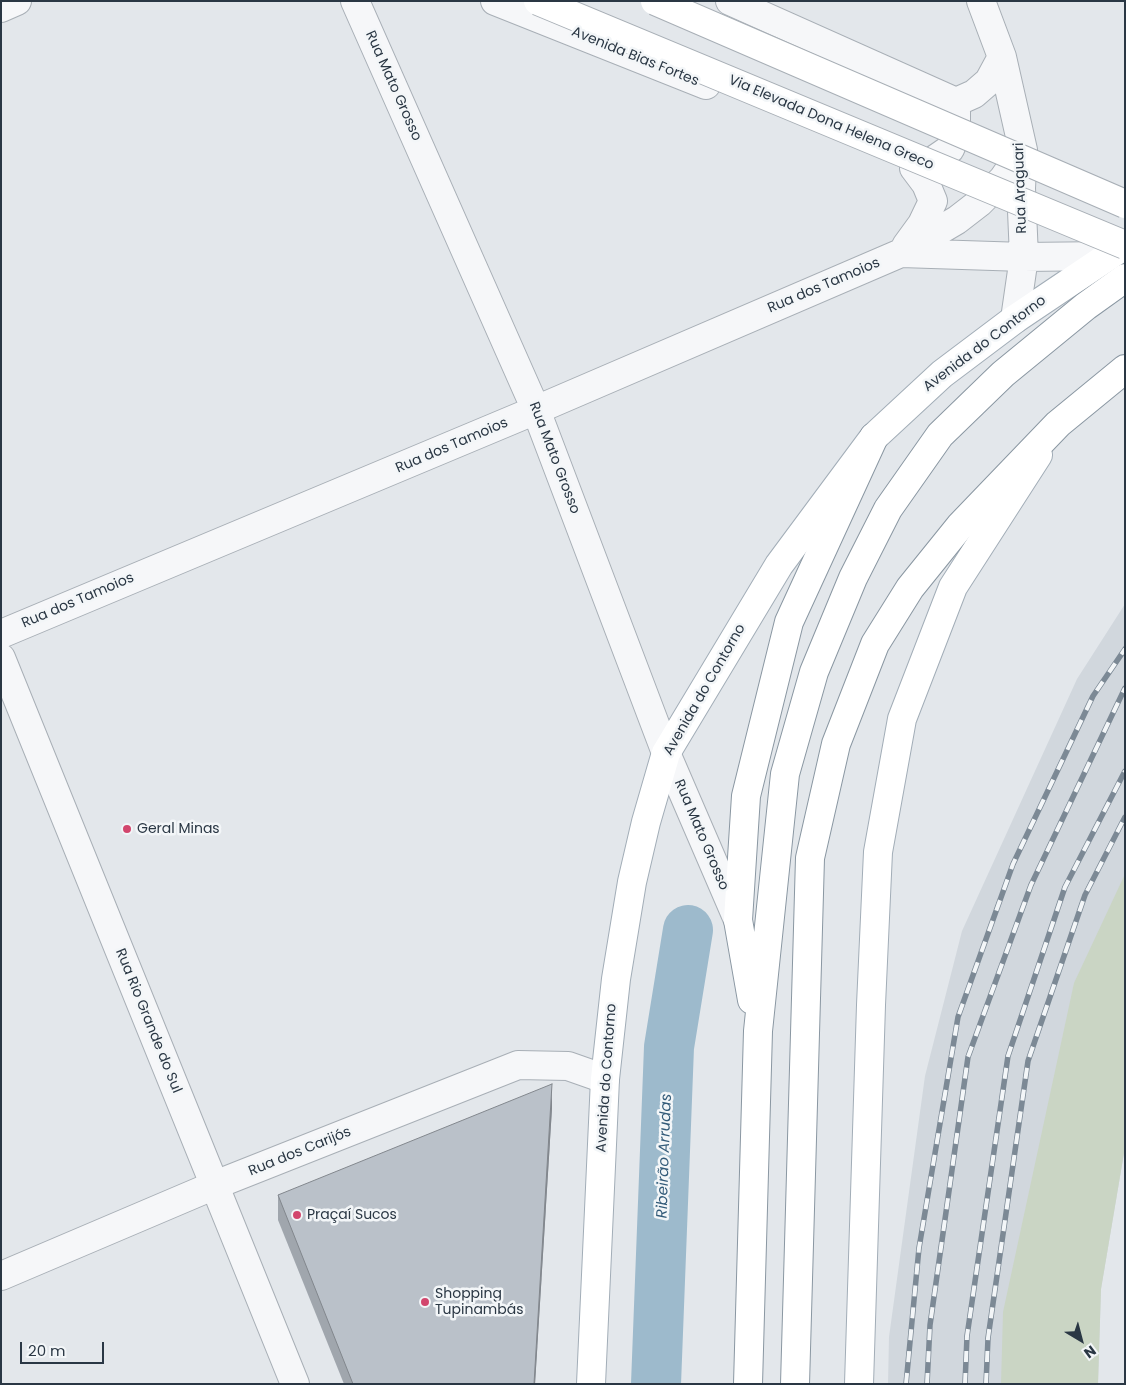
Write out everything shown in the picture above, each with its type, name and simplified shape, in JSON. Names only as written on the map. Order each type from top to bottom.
[{"type":"main road","name":"Via Elevada Dona Helena Greco","points":[[538,1],[1119,248]]},
{"type":"main road","points":[[655,1],[1125,204]]},
{"type":"main road","name":"Avenida do Contorno","points":[[591,1384],[604,1079],[616,979],[632,882],[646,822],[666,753],[779,565],[874,437],[942,374],[1014,319],[1119,248]]},
{"type":"main road","points":[[748,1384],[758,1031],[785,774],[814,672],[853,578],[888,510],[940,434],[1003,374],[1086,306],[1125,278]]},
{"type":"main road","points":[[795,1384],[810,858],[836,744],[876,644],[910,588],[960,526],[1058,424],[1125,369]]},
{"type":"main road","points":[[860,1384],[871,1005],[878,852],[902,719],[953,587],[1058,424]]},
{"type":"main road","points":[[758,1031],[738,920],[746,796],[789,622],[874,437]]},
{"type":"street","points":[[1,8],[17,1]]},
{"type":"street","name":"Rua Mato Grosso","points":[[355,1],[536,410],[666,753],[738,920]]},
{"type":"street","name":"Avenida Bias Fortes","points":[[495,1],[914,168]]},
{"type":"street","points":[[730,1],[956,102],[974,94],[989,81],[1002,57]]},
{"type":"street","name":"Rua Araguari","points":[[981,1],[1002,57],[1023,150],[1020,188],[1024,257],[1014,319]]},
{"type":"street","points":[[901,253],[922,224],[933,201],[926,184],[914,168],[931,162],[950,149],[956,135],[956,102]]},
{"type":"street","name":"Rua dos Tamoios","points":[[1,634],[536,410],[901,253],[957,220],[979,203],[1003,179],[1023,150]]},
{"type":"street","name":"Rua dos Tamoios","points":[[901,253],[1024,257],[1119,248]]},
{"type":"street","name":"Rua Rio Grande do Sul","points":[[1,658],[295,1384]]},
{"type":"street","name":"Rua dos Carijós","points":[[1,1276],[215,1185],[518,1065],[568,1066],[604,1079]]},
{"type":"shaded area","points":[[1125,604],[1125,1147],[1101,1289],[1098,1384],[888,1384],[889,1337],[925,1076],[962,931],[1077,679]]},
{"type":"green space","points":[[1125,874],[1125,1147],[1101,1289],[1098,1384],[1001,1384],[1003,1312],[1074,983]]},
{"type":"building","name":"Shopping Tupinambás","points":[[552,1084],[534,1384],[353,1384],[278,1195]]},
{"type":"waterway","name":"Ribeirão Arrudas","points":[[656,1384],[669,1047],[688,930]]},
{"type":"railway","points":[[906,1384],[919,1248],[958,1017],[1013,864],[1093,696],[1125,649]]},
{"type":"railway","points":[[927,1384],[930,1325],[968,1057],[1031,885],[1125,688]]},
{"type":"railway","points":[[965,1384],[967,1336],[1008,1056],[1065,887],[1125,771]]},
{"type":"railway","points":[[986,1384],[988,1338],[1028,1061],[1085,895],[1125,817]]},
{"type":"place","name":"Geral Minas","points":[[127,829]]},
{"type":"place","name":"Praçaí Sucos","points":[[297,1215]]},
{"type":"place","name":"Shopping Tupinambás","points":[[425,1302]]}]
